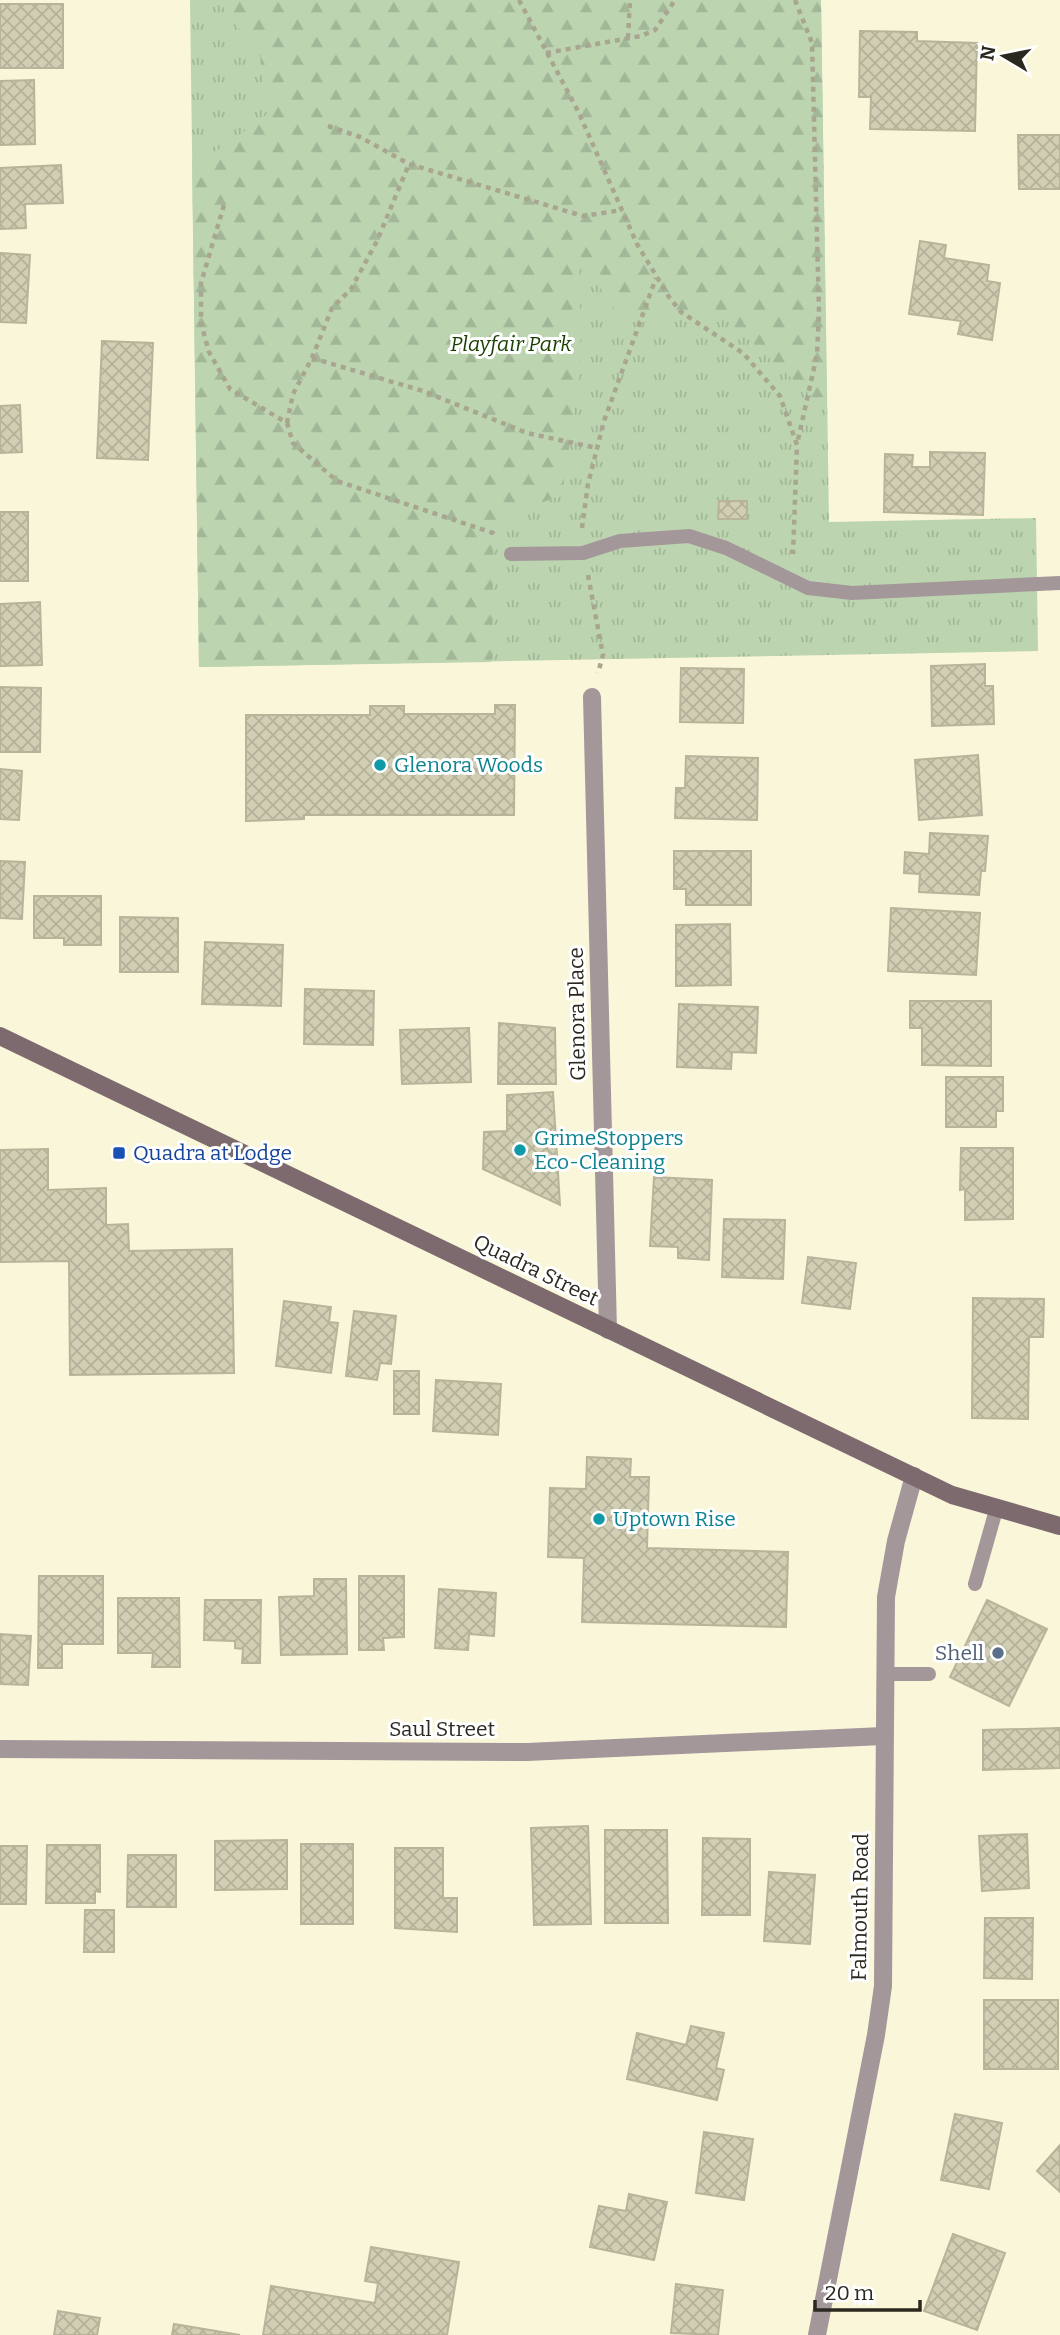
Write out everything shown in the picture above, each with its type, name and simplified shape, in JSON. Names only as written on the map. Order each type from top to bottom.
[{"type":"main road","name":"Quadra Street","points":[[0,1036],[952,1495],[996,1510],[1060,1526]]},
{"type":"street","name":"Glenora Place","points":[[592,697],[608,1330]]},
{"type":"street","name":"Falmouth Road","points":[[817,2335],[876,2035],[883,1986],[886,1597],[896,1541],[914,1476]]},
{"type":"street","name":"Saul Street","points":[[0,1749],[527,1752],[883,1736]]},
{"type":"lane","points":[[511,554],[583,553],[620,541],[689,536],[726,548],[808,588],[852,593],[1060,583]]},
{"type":"lane","points":[[975,1584],[996,1510]]},
{"type":"lane","points":[[885,1674],[929,1674]]},
{"type":"path","points":[[519,0],[584,123],[622,210],[656,278],[681,312],[743,353],[764,376],[780,396],[797,445]]},
{"type":"path","points":[[628,38],[630,0]]},
{"type":"path","points":[[546,53],[628,38],[655,30],[675,0]]},
{"type":"path","points":[[789,579],[795,541],[797,445],[817,355],[818,313],[812,43],[795,0]]},
{"type":"path","points":[[328,126],[360,137],[409,164],[523,195],[583,216],[622,210]]},
{"type":"path","points":[[409,164],[377,241],[351,289],[332,309],[312,358],[293,394],[287,423],[293,443],[337,481],[493,533],[511,554]]},
{"type":"path","points":[[224,205],[201,283],[201,323],[209,352],[230,389],[287,423]]},
{"type":"path","points":[[603,655],[583,553],[581,522],[597,448],[639,317],[656,278]]},
{"type":"path","points":[[312,358],[423,391],[527,433],[597,448]]},
{"type":"green space","name":"Playfair Park","points":[[190,0],[821,0],[829,522],[1036,518],[1038,651],[199,667]]},
{"type":"green space","name":"Playfair Park","points":[[222,0],[821,0],[827,410],[715,309],[617,314],[579,254],[581,367],[562,495],[494,521],[491,662],[199,667],[192,162],[224,147],[267,114],[260,57],[222,5]]},
{"type":"building","points":[[0,4],[63,4],[63,68],[0,68]]},
{"type":"building","points":[[860,31],[917,32],[917,41],[977,43],[975,131],[870,129],[871,97],[859,97]]},
{"type":"building","points":[[34,80],[35,144],[0,145],[0,81]]},
{"type":"building","points":[[1018,135],[1060,135],[1060,189],[1019,189]]},
{"type":"building","points":[[61,165],[63,203],[25,204],[26,228],[0,229],[0,168]]},
{"type":"building","points":[[920,241],[946,245],[944,258],[989,265],[987,281],[1000,283],[992,340],[958,334],[961,321],[909,314]]},
{"type":"building","points":[[0,253],[30,255],[26,323],[0,322]]},
{"type":"building","points":[[102,341],[153,343],[148,460],[97,458]]},
{"type":"building","points":[[20,405],[22,452],[0,453],[0,406]]},
{"type":"building","points":[[930,452],[985,453],[983,515],[884,512],[885,454],[913,455],[912,467],[930,467]]},
{"type":"building","points":[[719,501],[747,501],[747,519],[718,519]]},
{"type":"building","points":[[0,512],[28,512],[28,581],[0,581]]},
{"type":"building","points":[[40,602],[42,665],[0,666],[0,604]]},
{"type":"building","points":[[985,664],[985,686],[993,686],[994,724],[932,726],[931,666]]},
{"type":"building","points":[[681,668],[744,669],[743,723],[680,722]]},
{"type":"building","points":[[0,687],[41,688],[40,752],[0,752]]},
{"type":"building","name":"Glenora Woods","points":[[495,705],[515,705],[514,815],[304,815],[304,819],[246,821],[246,715],[370,715],[370,706],[404,706],[404,714],[495,714]]},
{"type":"building","points":[[978,755],[982,815],[919,820],[915,760]]},
{"type":"building","points":[[686,756],[758,758],[757,820],[675,818],[676,788],[685,788]]},
{"type":"building","points":[[0,769],[22,771],[19,820],[0,819]]},
{"type":"building","points":[[930,833],[988,836],[985,871],[981,871],[979,895],[919,892],[920,874],[904,873],[905,852],[929,854]]},
{"type":"building","points":[[674,851],[751,851],[751,905],[686,905],[686,889],[674,889]]},
{"type":"building","points":[[0,861],[25,862],[22,919],[0,918]]},
{"type":"building","points":[[34,896],[101,896],[101,945],[64,945],[64,938],[34,938]]},
{"type":"building","points":[[891,908],[980,913],[976,975],[888,971]]},
{"type":"building","points":[[120,917],[178,918],[178,972],[120,972]]},
{"type":"building","points":[[730,924],[731,985],[676,986],[676,925]]},
{"type":"building","points":[[205,942],[283,945],[281,1006],[202,1004]]},
{"type":"building","points":[[305,989],[374,991],[373,1045],[304,1044]]},
{"type":"building","points":[[910,1001],[991,1001],[991,1066],[922,1065],[922,1028],[910,1028]]},
{"type":"building","points":[[679,1004],[758,1007],[756,1053],[732,1052],[731,1069],[677,1067]]},
{"type":"building","points":[[499,1023],[555,1028],[556,1084],[498,1084]]},
{"type":"building","points":[[469,1028],[471,1082],[402,1084],[400,1030]]},
{"type":"building","points":[[946,1077],[1003,1077],[1003,1111],[996,1111],[996,1127],[946,1127]]},
{"type":"building","name":"GrimeStoppers Eco-Cleaning","points":[[553,1092],[560,1205],[483,1169],[484,1132],[507,1131],[507,1095]]},
{"type":"building","points":[[961,1148],[1013,1148],[1013,1219],[965,1220],[965,1189],[960,1190]]},
{"type":"building","points":[[48,1149],[48,1190],[106,1188],[106,1225],[128,1224],[129,1251],[232,1249],[234,1373],[70,1375],[69,1261],[0,1262],[0,1150]]},
{"type":"building","points":[[654,1177],[712,1180],[709,1260],[678,1258],[678,1247],[650,1246]]},
{"type":"building","points":[[724,1219],[785,1220],[783,1279],[722,1277]]},
{"type":"building","points":[[808,1257],[856,1263],[850,1309],[802,1303]]},
{"type":"building","points":[[973,1298],[1044,1299],[1043,1337],[1029,1337],[1028,1419],[972,1418]]},
{"type":"building","points":[[284,1301],[331,1307],[329,1322],[338,1323],[331,1373],[276,1366]]},
{"type":"building","points":[[354,1311],[396,1316],[391,1364],[380,1363],[377,1380],[346,1376]]},
{"type":"building","points":[[394,1371],[419,1371],[419,1414],[394,1414]]},
{"type":"building","points":[[436,1380],[501,1384],[498,1435],[433,1431]]},
{"type":"building","name":"Uptown Rise","points":[[587,1457],[631,1459],[630,1477],[649,1477],[647,1548],[788,1552],[786,1627],[582,1622],[584,1558],[548,1557],[550,1488],[586,1489]]},
{"type":"building","points":[[39,1576],[103,1576],[103,1644],[62,1644],[62,1668],[38,1668]]},
{"type":"building","points":[[359,1576],[404,1576],[404,1637],[383,1638],[384,1650],[359,1650]]},
{"type":"building","points":[[314,1579],[346,1579],[347,1654],[281,1655],[279,1597],[314,1596]]},
{"type":"building","points":[[439,1589],[496,1593],[494,1636],[469,1634],[468,1650],[435,1648]]},
{"type":"building","points":[[118,1598],[179,1598],[180,1667],[152,1667],[153,1653],[118,1653]]},
{"type":"building","points":[[205,1600],[261,1600],[260,1663],[242,1663],[243,1649],[235,1648],[235,1641],[204,1640]]},
{"type":"building","points":[[987,1600],[1047,1629],[1009,1706],[950,1677]]},
{"type":"building","points":[[0,1634],[31,1636],[28,1685],[0,1684]]},
{"type":"building","points":[[1060,1728],[1060,1768],[983,1770],[983,1730]]},
{"type":"building","points":[[588,1826],[591,1924],[534,1925],[531,1828]]},
{"type":"building","points":[[605,1830],[667,1830],[668,1923],[605,1923]]},
{"type":"building","points":[[1027,1834],[1029,1888],[982,1891],[979,1836]]},
{"type":"building","points":[[703,1838],[750,1839],[750,1915],[702,1915]]},
{"type":"building","points":[[287,1840],[287,1889],[215,1890],[215,1841]]},
{"type":"building","points":[[301,1844],[353,1844],[353,1924],[301,1924]]},
{"type":"building","points":[[47,1845],[100,1845],[100,1892],[95,1891],[95,1903],[46,1903]]},
{"type":"building","points":[[0,1846],[27,1846],[26,1904],[0,1904]]},
{"type":"building","points":[[395,1848],[443,1848],[443,1898],[457,1898],[457,1932],[395,1928]]},
{"type":"building","points":[[128,1855],[176,1855],[176,1907],[127,1907]]},
{"type":"building","points":[[769,1872],[815,1875],[810,1944],[764,1941]]},
{"type":"building","points":[[85,1910],[114,1910],[114,1952],[84,1952]]},
{"type":"building","points":[[985,1918],[1033,1918],[1032,1979],[984,1978]]},
{"type":"building","points":[[984,2000],[1058,2000],[1058,2069],[984,2069]]},
{"type":"building","points":[[691,2026],[724,2033],[716,2068],[724,2070],[717,2100],[627,2079],[637,2033],[686,2045]]},
{"type":"building","points":[[955,2114],[1002,2123],[989,2189],[941,2180]]},
{"type":"building","points":[[704,2132],[753,2139],[744,2200],[696,2193]]},
{"type":"building","points":[[1060,2145],[1060,2192],[1037,2171]]},
{"type":"building","points":[[629,2194],[667,2202],[654,2260],[590,2247],[599,2206],[626,2211]]},
{"type":"building","points":[[953,2234],[1005,2253],[977,2330],[924,2311]]},
{"type":"building","points":[[371,2247],[459,2262],[447,2335],[263,2335],[271,2286],[375,2303],[378,2283],[365,2281]]},
{"type":"building","points":[[676,2284],[723,2290],[718,2335],[671,2333]]},
{"type":"building","points":[[58,2311],[100,2318],[97,2335],[54,2335]]},
{"type":"building","points":[[174,2324],[240,2335],[172,2335]]},
{"type":"place","name":"Glenora Woods","points":[[380,765]]},
{"type":"place","name":"GrimeStoppers Eco-Cleaning","points":[[520,1150]]},
{"type":"place","name":"Quadra at Lodge","points":[[119,1153]]},
{"type":"place","name":"Uptown Rise","points":[[599,1519]]},
{"type":"place","name":"Shell","points":[[998,1653]]}]
